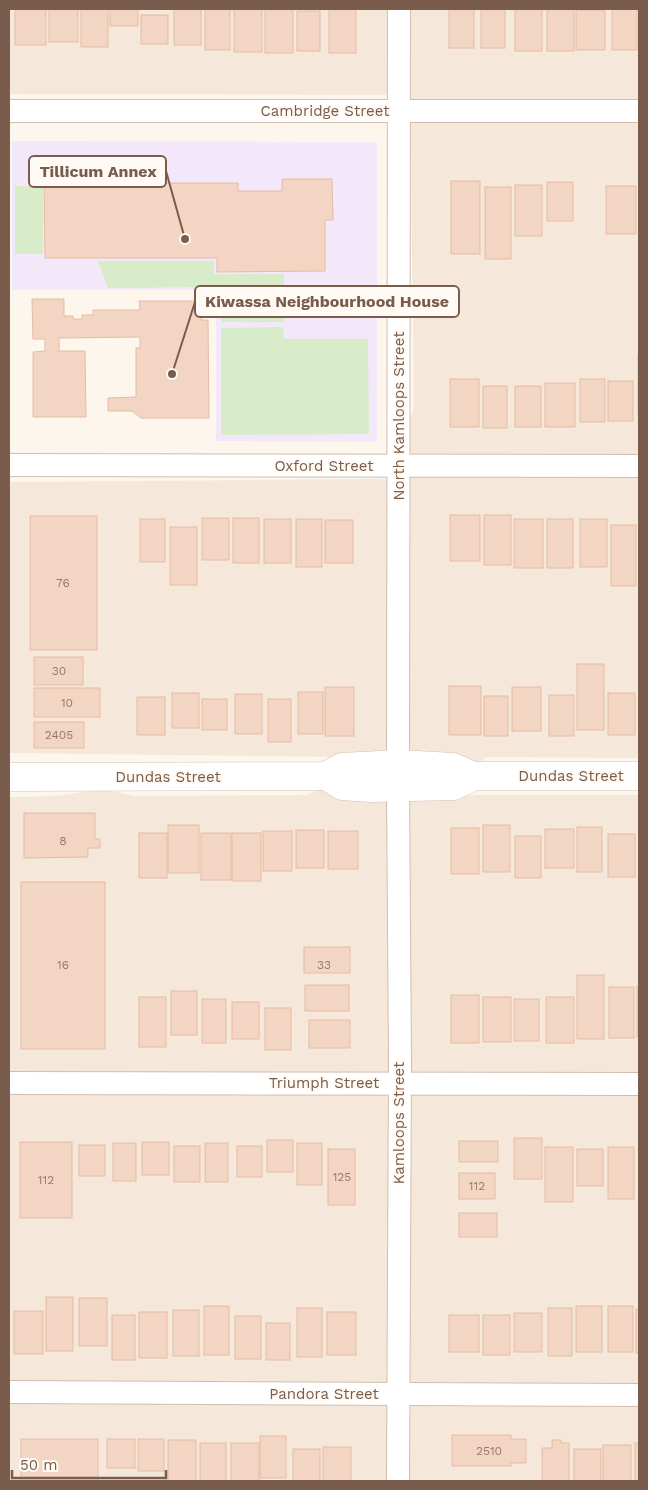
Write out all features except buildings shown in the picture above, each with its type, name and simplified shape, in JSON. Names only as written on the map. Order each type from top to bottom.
[{"type":"street","name":"North Kamloops Street","points":[[398,776],[400,9]]},
{"type":"street","name":"Cambridge Street","points":[[9,110],[639,111]]},
{"type":"street","name":"Oxford Street","points":[[9,465],[639,466]]},
{"type":"street","name":"Dundas Street","points":[[9,777],[326,776],[342,786],[453,767],[474,776],[639,776]]},
{"type":"street","name":"Kamloops Street","points":[[398,776],[400,932],[398,1481]]},
{"type":"street","name":"Triumph Street","points":[[9,1083],[639,1084]]},
{"type":"street","name":"Pandora Street","points":[[9,1392],[639,1395]]},
{"type":"shaded area","points":[[9,9],[639,9],[639,758],[487,757],[477,764],[426,758],[9,753],[9,482],[410,480],[410,419],[414,408],[410,95],[9,94]]},
{"type":"shaded area","points":[[12,141],[377,142],[377,442],[216,441],[216,290],[12,290]]},
{"type":"shaded area","points":[[102,789],[135,796],[307,795],[318,789],[349,795],[639,795],[639,1481],[9,1481],[9,797],[57,796]]},
{"type":"green space","points":[[15,186],[43,186],[43,254],[15,254]]},
{"type":"green space","points":[[98,261],[214,261],[214,274],[284,274],[284,322],[222,322],[221,287],[108,288]]},
{"type":"green space","points":[[283,327],[284,339],[368,339],[369,434],[221,435],[221,328]]},
{"type":"place","name":"Tillicum Annex","points":[[185,239]]},
{"type":"place","name":"Kiwassa Neighbourhood House","points":[[172,374]]}]
